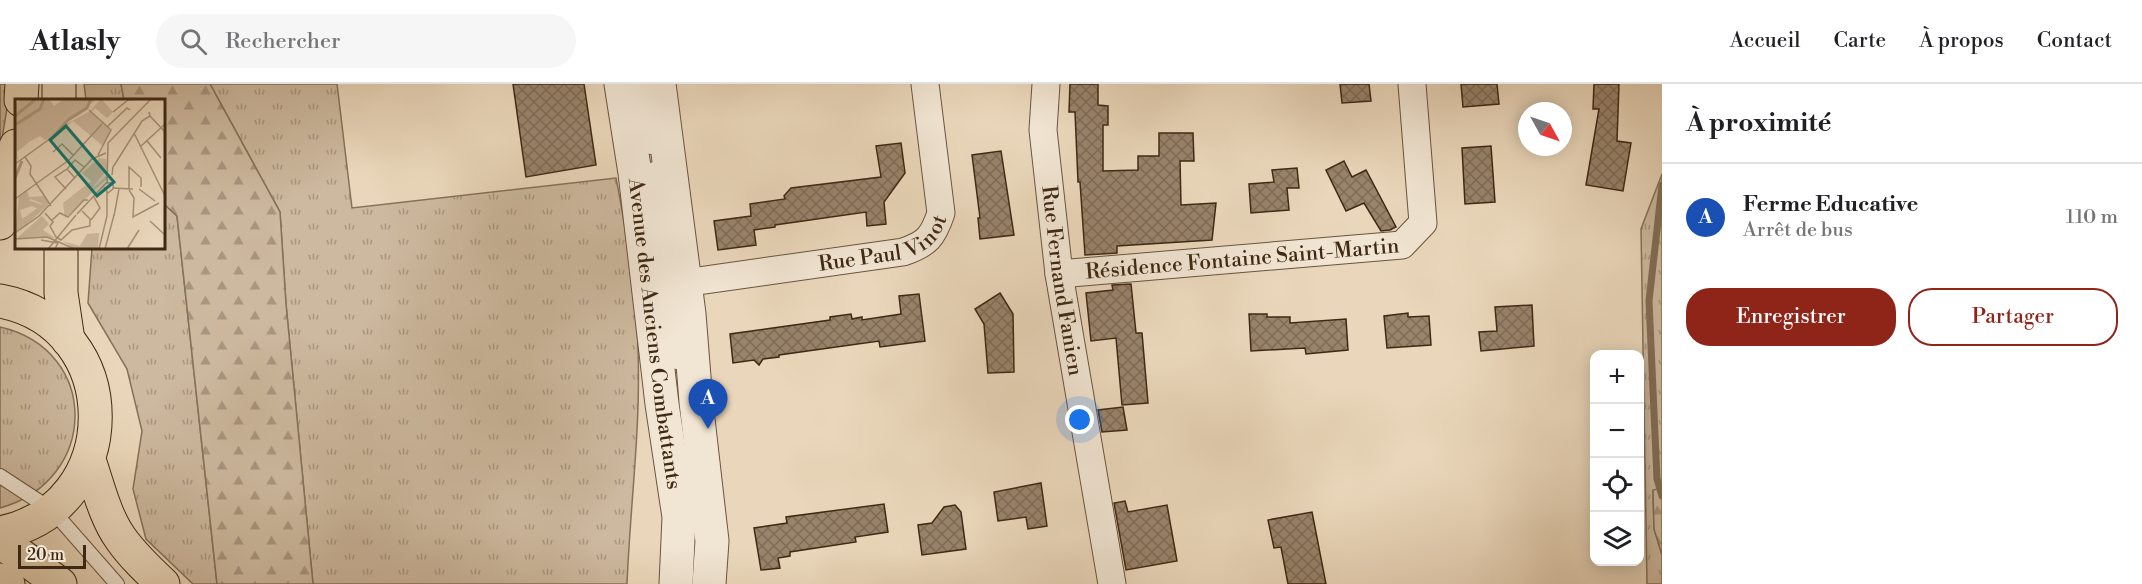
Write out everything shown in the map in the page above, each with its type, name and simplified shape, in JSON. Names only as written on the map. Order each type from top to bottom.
[{"type":"main road","points":[[21,99],[22,84]]},
{"type":"main road","points":[[0,223],[9,197],[15,153]]},
{"type":"main road","points":[[60,249],[61,293],[68,340]]},
{"type":"main road","points":[[0,301],[16,304],[44,318],[68,340],[86,367],[95,397],[96,429],[89,460],[74,486],[52,510],[35,522],[0,533]]},
{"type":"main road","points":[[89,460],[103,501],[119,537],[136,558],[163,584]]},
{"type":"main road","points":[[0,543],[60,584]]},
{"type":"main road","points":[[0,580],[8,584]]},
{"type":"street","name":"Avenue des Anciens Combattants","points":[[621,84],[635,173],[662,404],[679,518],[676,584]]},
{"type":"street","name":"Avenue des Anciens Combattants","points":[[659,84],[712,541],[709,584]]},
{"type":"street","name":"Rue Paul Vinot","points":[[684,284],[903,252],[922,246],[935,231],[941,213],[925,84]]},
{"type":"street","name":"Rue Fernand Fanien","points":[[1046,84],[1043,130],[1059,273],[1112,584]]},
{"type":"street","name":"Résidence Fontaine Saint-Martin","points":[[1059,273],[1402,245],[1423,223],[1412,84]]},
{"type":"lane","points":[[641,84],[698,506],[699,539],[696,584]]},
{"type":"lane","points":[[0,476],[52,510],[117,584]]},
{"type":"green space","points":[[0,84],[11,84],[0,151]]},
{"type":"green space","points":[[84,84],[121,84],[124,99],[86,99]]},
{"type":"green space","points":[[121,84],[210,84],[280,212],[286,304],[313,584],[217,584],[177,216],[165,205],[165,99],[124,99]]},
{"type":"green space","points":[[210,84],[337,84],[352,208],[616,178],[636,307],[639,379],[627,584],[313,584],[286,304],[280,212]]},
{"type":"green space","points":[[1662,174],[1662,488],[1653,491],[1654,529],[1662,555],[1662,584],[1647,584],[1641,229]]},
{"type":"green space","points":[[165,205],[177,216],[217,584],[193,584],[146,539],[133,489],[142,431],[127,369],[88,303],[92,249],[165,249]]},
{"type":"green space","points":[[0,327],[33,340],[57,361],[70,387],[75,416],[70,445],[56,472],[33,493],[0,508]]},
{"type":"green space","points":[[1662,488],[1662,555],[1654,529],[1653,490]]},
{"type":"building","points":[[513,84],[584,84],[596,165],[526,177]]},
{"type":"building","points":[[1070,84],[1098,84],[1098,105],[1108,106],[1108,125],[1103,125],[1103,171],[1138,170],[1138,156],[1159,156],[1159,133],[1193,133],[1194,161],[1180,161],[1181,205],[1216,203],[1212,240],[1117,246],[1117,253],[1085,255],[1080,182],[1078,182],[1075,112],[1069,112]]},
{"type":"building","points":[[1340,84],[1369,84],[1371,101],[1342,103]]},
{"type":"building","points":[[1461,84],[1497,84],[1499,104],[1463,107]]},
{"type":"building","points":[[1594,84],[1619,84],[1617,141],[1631,143],[1623,191],[1586,185],[1599,109],[1593,109]]},
{"type":"building","points":[[901,143],[905,173],[884,202],[886,224],[867,226],[866,212],[775,225],[775,227],[754,230],[756,245],[718,250],[714,221],[751,216],[750,204],[785,199],[784,196],[791,188],[881,177],[876,146]]},
{"type":"building","points":[[1491,146],[1495,202],[1465,204],[1462,148]]},
{"type":"building","points":[[1001,151],[1014,235],[980,239],[978,218],[980,218],[972,155]]},
{"type":"building","points":[[1344,161],[1352,177],[1366,170],[1396,227],[1381,231],[1364,203],[1346,211],[1326,170]]},
{"type":"building","points":[[1297,168],[1299,188],[1287,188],[1289,210],[1251,213],[1249,184],[1274,182],[1272,170]]},
{"type":"building","points":[[1131,284],[1136,333],[1142,333],[1148,403],[1122,405],[1116,338],[1091,341],[1086,293],[1113,290],[1112,285]]},
{"type":"building","points":[[1000,293],[1013,314],[1014,372],[988,373],[984,324],[975,309]]},
{"type":"building","points":[[919,294],[925,341],[880,347],[879,341],[779,355],[779,357],[763,359],[759,365],[754,360],[733,363],[730,334],[830,320],[830,317],[851,314],[852,319],[862,317],[862,320],[901,314],[899,296]]},
{"type":"building","points":[[1532,305],[1534,346],[1481,351],[1479,332],[1497,331],[1495,307]]},
{"type":"building","points":[[1408,313],[1408,317],[1429,316],[1431,345],[1387,348],[1384,316]]},
{"type":"building","points":[[1249,314],[1290,317],[1290,323],[1346,319],[1348,350],[1306,354],[1305,348],[1251,351]]},
{"type":"building","points":[[1123,407],[1127,430],[1102,432],[1098,410]]},
{"type":"building","points":[[1041,483],[1047,526],[1028,529],[1026,517],[998,521],[994,492]]},
{"type":"building","points":[[1125,501],[1128,512],[1167,505],[1177,561],[1126,570],[1114,503]]},
{"type":"building","points":[[884,504],[888,532],[855,537],[856,542],[790,552],[790,556],[778,558],[780,568],[761,570],[754,528],[787,523],[786,517]]},
{"type":"building","points":[[955,505],[961,512],[966,549],[922,555],[918,525],[932,523],[944,507]]},
{"type":"building","points":[[1312,512],[1326,584],[1288,584],[1281,547],[1274,548],[1268,520]]},
{"type":"waterway","points":[[1662,185],[1649,301],[1657,479],[1662,496]]},
{"type":"place","name":"Ferme Educative","points":[[708,429]]}]
